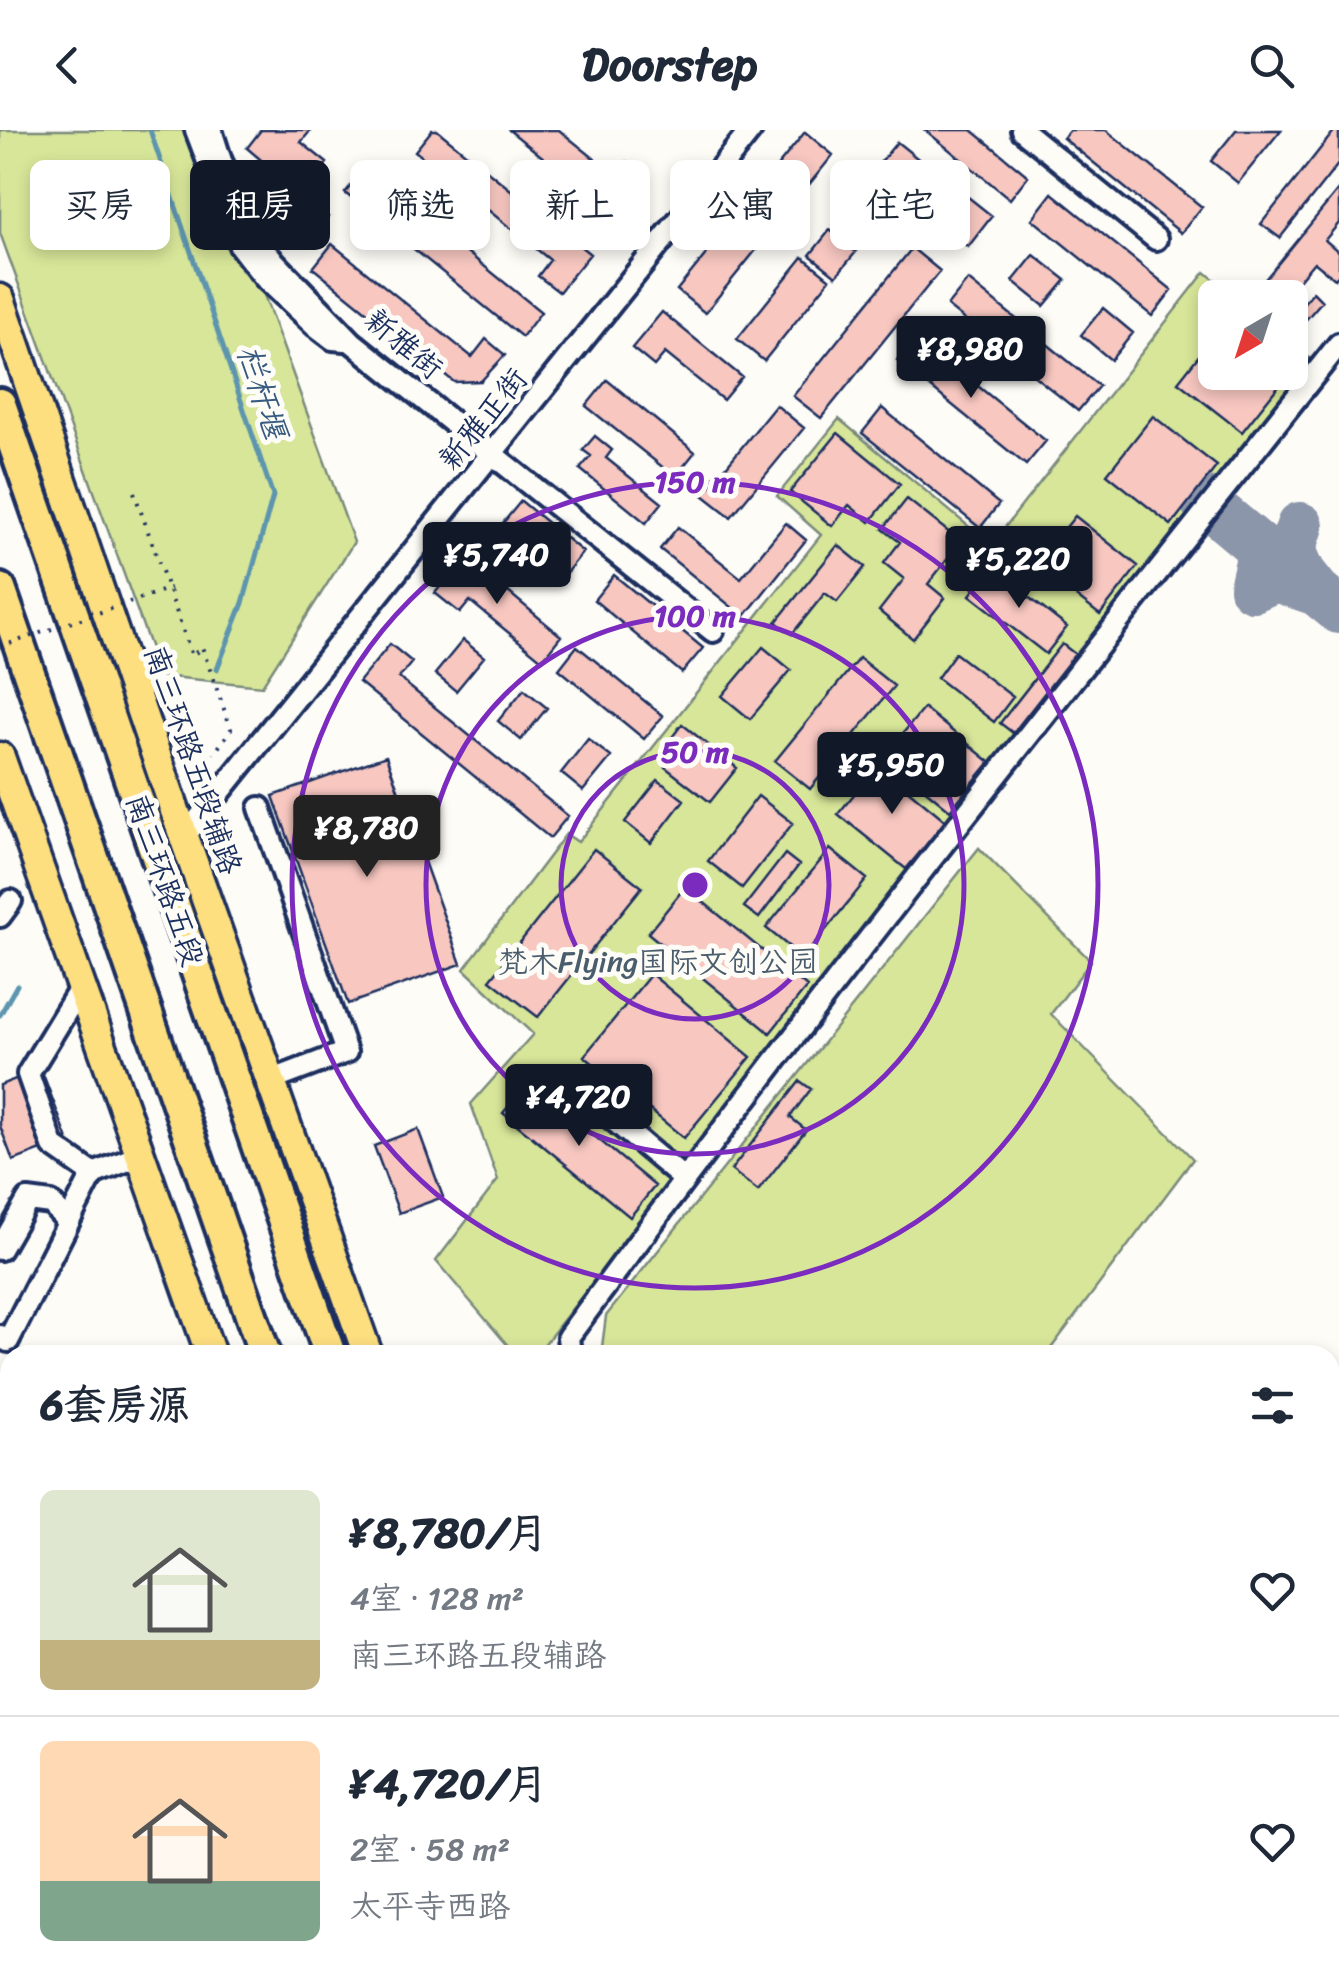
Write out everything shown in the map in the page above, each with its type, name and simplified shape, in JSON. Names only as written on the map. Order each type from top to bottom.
[{"type":"highway","name":"南三环路五段","points":[[0,404],[327,1345]]},
{"type":"highway","name":"南三环路五段","points":[[0,590],[262,1345]]},
{"type":"main road","name":"南三环路五段辅路","points":[[0,298],[184,837],[364,1345]]},
{"type":"main road","points":[[0,757],[208,1345]]},
{"type":"street","points":[[196,130],[240,246],[265,278],[316,326],[334,338],[352,342]]},
{"type":"street","name":"新雅街","points":[[212,130],[221,161],[263,250],[352,342],[712,630]]},
{"type":"street","name":"新雅正街","points":[[184,837],[751,130]]},
{"type":"street","points":[[1022,130],[1156,239]]},
{"type":"street","points":[[570,1345],[684,1179],[1339,344]]},
{"type":"street","points":[[260,808],[346,1052],[270,1081]]},
{"type":"street","points":[[81,987],[28,1074],[52,1146],[93,1174]]},
{"type":"street","points":[[586,1096],[684,1179]]},
{"type":"street","points":[[0,1336],[8,1341],[93,1174],[141,1155]]},
{"type":"street","points":[[0,1249],[28,1200],[52,1204],[68,1222]]},
{"type":"path","points":[[134,492],[192,656],[202,647],[231,729],[214,754]]},
{"type":"path","points":[[0,647],[170,588]]},
{"type":"green space","points":[[0,130],[204,130],[215,160],[190,160],[190,250],[248,250],[354,542],[262,686],[161,676],[0,233]]},
{"type":"green space","name":"梵木Flying国际文创公园","points":[[1205,272],[1215,280],[1199,280]]},
{"type":"green space","name":"梵木Flying国际文创公园","points":[[1198,281],[1198,390],[1289,390],[544,1345],[507,1345],[436,1261],[498,1180],[471,1104],[533,1034],[464,969],[566,834],[578,842],[821,535],[777,496],[839,419],[991,545]]},
{"type":"green space","points":[[979,848],[1091,961],[1051,1014],[1193,1159],[1054,1345],[602,1345],[606,1316]]},
{"type":"building","points":[[261,130],[311,130],[301,142],[323,160],[261,160],[247,148]]},
{"type":"building","points":[[432,130],[437,130],[474,160],[426,160],[415,151]]},
{"type":"building","points":[[509,130],[559,130],[596,160],[546,160]]},
{"type":"building","points":[[925,130],[972,130],[1028,176],[1010,199],[970,167],[970,160],[962,160]]},
{"type":"building","points":[[1070,130],[1106,130],[1202,207],[1181,233],[1063,138]]},
{"type":"building","points":[[1236,130],[1281,130],[1238,183],[1211,161]]},
{"type":"building","points":[[1335,130],[1339,130],[1339,163],[1280,238],[1261,224]]},
{"type":"building","points":[[805,132],[833,155],[810,183],[810,160],[782,160]]},
{"type":"building","points":[[897,142],[920,160],[882,160]]},
{"type":"building","points":[[490,173],[510,189],[510,228],[490,212]]},
{"type":"building","points":[[1339,189],[1339,223],[1325,240],[1339,252],[1339,275],[1335,279],[1314,262],[1299,280],[1265,280]]},
{"type":"building","points":[[1052,193],[1172,290],[1152,316],[1032,219]]},
{"type":"building","points":[[970,199],[992,216],[970,244]]},
{"type":"building","points":[[830,230],[830,250],[856,252],[836,276],[810,255]]},
{"type":"building","points":[[332,244],[472,357],[486,339],[505,355],[481,381],[454,382],[313,268]]},
{"type":"building","points":[[415,250],[464,250],[541,312],[522,337]]},
{"type":"building","points":[[538,250],[585,250],[590,254],[559,292],[538,276],[550,260]]},
{"type":"building","points":[[709,250],[756,250],[705,313],[677,290]]},
{"type":"building","points":[[910,250],[940,271],[821,418],[793,396]]},
{"type":"building","points":[[1034,255],[1066,280],[1044,306],[1013,281]]},
{"type":"building","points":[[803,257],[830,279],[764,361],[737,339]]},
{"type":"building","points":[[968,280],[1099,386],[1078,411],[947,306]]},
{"type":"building","points":[[1313,292],[1322,301],[1308,317],[1308,298]]},
{"type":"building","points":[[1103,308],[1133,333],[1111,360],[1081,335]]},
{"type":"building","points":[[662,312],[742,377],[723,400],[665,353],[654,366],[632,348]]},
{"type":"building","points":[[916,336],[1046,441],[1026,465],[897,360]]},
{"type":"building","points":[[1198,357],[1198,390],[1275,390],[1242,432],[1178,382]]},
{"type":"building","points":[[607,380],[695,452],[675,477],[586,406]]},
{"type":"building","points":[[776,405],[804,428],[731,517],[703,495]]},
{"type":"building","points":[[882,408],[999,504],[980,528],[862,433]]},
{"type":"building","points":[[1153,416],[1217,466],[1171,525],[1107,474]]},
{"type":"building","points":[[838,433],[900,484],[870,522],[849,505],[832,526],[790,492]]},
{"type":"building","points":[[595,436],[612,450],[606,458],[662,503],[646,523],[580,469],[591,456],[583,450]]},
{"type":"building","points":[[907,499],[961,542],[928,584],[945,598],[913,639],[879,611],[904,579],[884,563],[900,542],[883,529]]},
{"type":"building","points":[[521,501],[583,552],[566,573],[524,538],[518,545],[498,529]]},
{"type":"building","points":[[1075,516],[1138,566],[1100,615],[1036,565]]},
{"type":"building","points":[[786,523],[806,540],[744,617],[660,549],[678,527],[741,578]]},
{"type":"building","points":[[838,545],[865,567],[837,602],[825,593],[792,634],[776,622]]},
{"type":"building","points":[[465,556],[561,636],[542,660],[470,601],[460,613],[435,593]]},
{"type":"building","points":[[991,568],[1067,627],[1046,654],[970,595]]},
{"type":"building","points":[[614,575],[703,648],[682,673],[594,600]]},
{"type":"building","points":[[463,640],[484,657],[456,691],[435,674]]},
{"type":"building","points":[[390,644],[412,662],[399,678],[568,816],[550,838],[359,682]]},
{"type":"building","points":[[1062,644],[1075,654],[1013,733],[1000,723]]},
{"type":"building","points":[[577,646],[663,716],[644,739],[559,669]]},
{"type":"building","points":[[763,647],[791,670],[750,719],[722,696]]},
{"type":"building","points":[[955,653],[1013,697],[994,722],[937,678]]},
{"type":"building","points":[[859,658],[894,686],[810,789],[775,761]]},
{"type":"building","points":[[524,689],[547,708],[521,740],[498,721]]},
{"type":"building","points":[[924,708],[990,762],[950,810],[884,756]]},
{"type":"building","points":[[682,724],[737,768],[710,802],[665,767],[677,752],[667,744]]},
{"type":"building","points":[[588,739],[611,757],[583,791],[561,773]]},
{"type":"building","points":[[386,756],[461,964],[348,1004],[273,796]]},
{"type":"building","points":[[878,765],[946,821],[906,869],[838,814]]},
{"type":"building","points":[[658,780],[684,800],[651,843],[625,822]]},
{"type":"building","points":[[758,796],[793,823],[742,888],[708,861]]},
{"type":"building","points":[[594,849],[642,887],[538,1017],[490,980]]},
{"type":"building","points":[[830,849],[867,879],[803,958],[766,928]]},
{"type":"building","points":[[785,854],[799,865],[759,918],[744,907]]},
{"type":"building","points":[[685,887],[807,987],[770,1033],[648,933]]},
{"type":"building","points":[[651,974],[751,1057],[684,1138],[584,1056]]},
{"type":"building","points":[[41,1069],[68,1140],[13,1161],[0,1126],[0,1085]]},
{"type":"building","points":[[800,1081],[811,1089],[790,1117],[806,1130],[758,1191],[731,1170]]},
{"type":"building","points":[[529,1082],[655,1186],[630,1217],[503,1113]]},
{"type":"building","points":[[418,1129],[443,1197],[399,1213],[374,1146]]},
{"type":"waterway","name":"栏杆堰","points":[[150,130],[273,496],[243,603],[217,669]]},
{"type":"waterway","name":"栏杆堰","points":[[0,1015],[17,985]]},
{"type":"taxiway","points":[[1203,500],[1258,546],[1253,588]]},
{"type":"taxiway","points":[[1300,526],[1292,550],[1302,573],[1317,592]]},
{"type":"taxiway","points":[[1253,588],[1276,578],[1317,592],[1339,610]]}]
